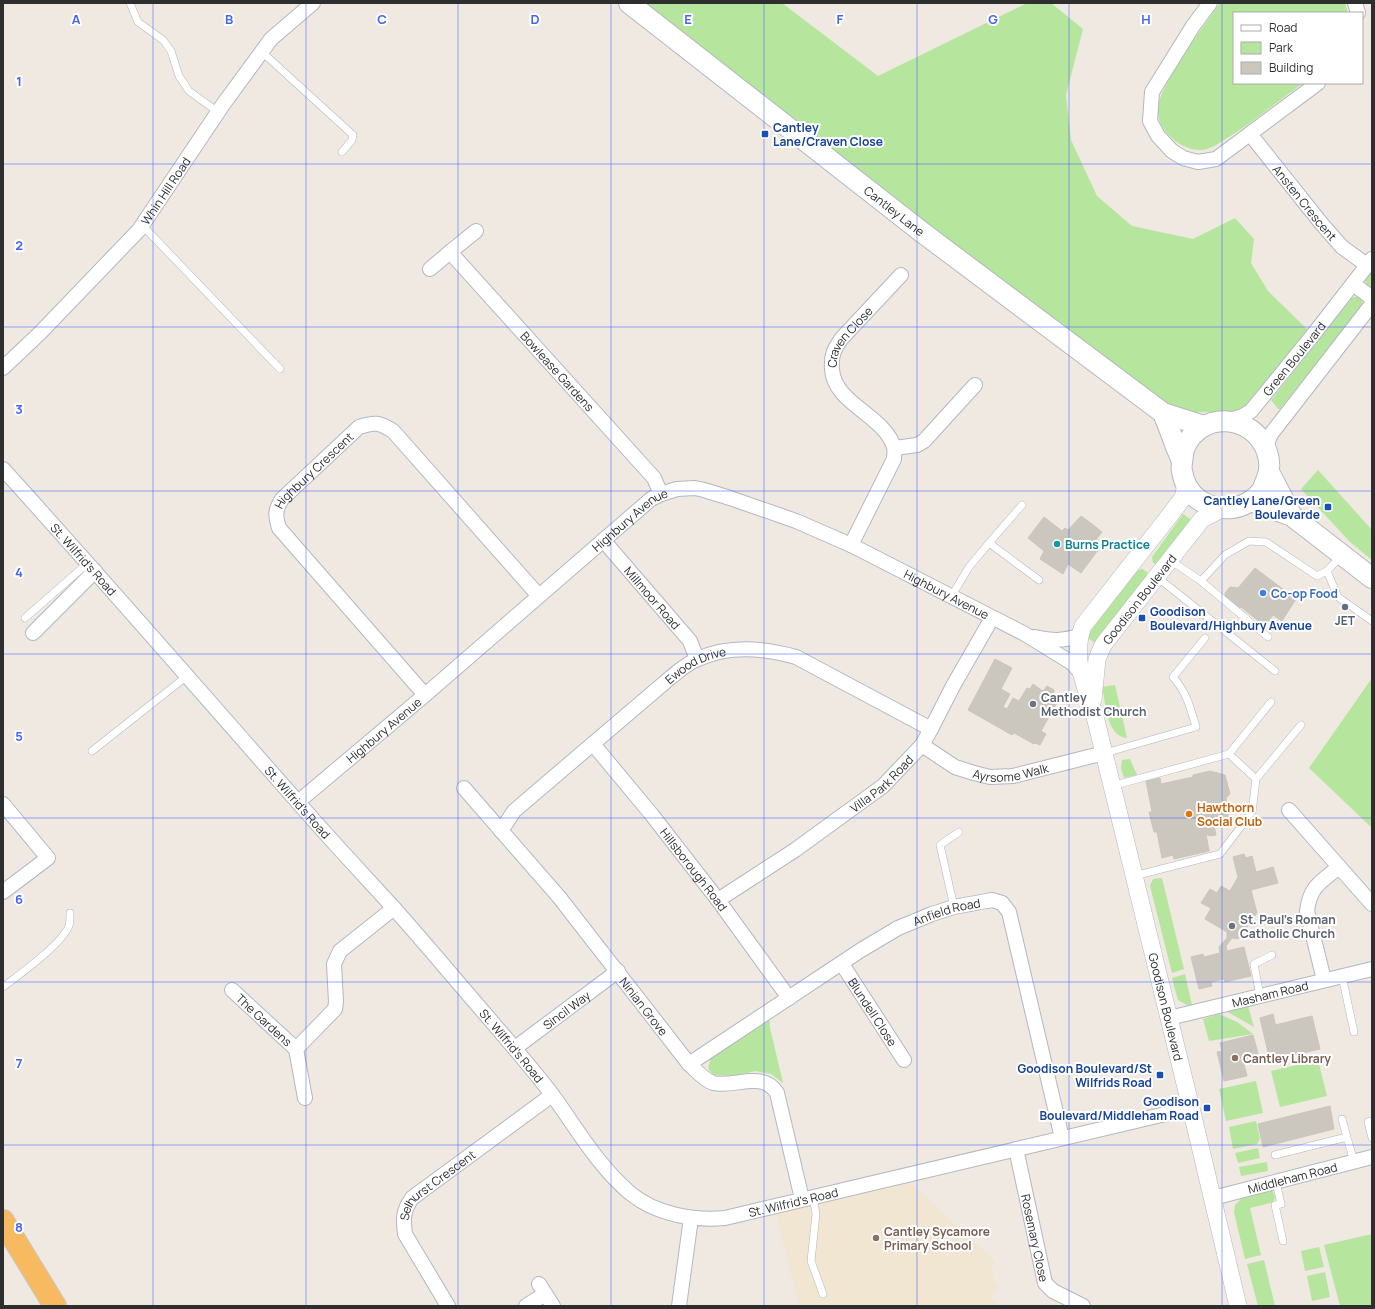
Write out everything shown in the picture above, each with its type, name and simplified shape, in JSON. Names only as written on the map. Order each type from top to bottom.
[{"type":"highway","points":[[3,1221],[55,1306]]},
{"type":"main road","name":"Cantley Lane","points":[[629,3],[923,233],[1163,413],[1204,426]]},
{"type":"main road","points":[[1163,413],[1182,462]]},
{"type":"main road","points":[[1220,421],[1233,422],[1246,426],[1255,432],[1264,442],[1270,459],[1269,472],[1262,490],[1251,501],[1236,508],[1222,509],[1201,502],[1190,492],[1186,485],[1182,471],[1185,447],[1192,436],[1204,426],[1220,421]]},
{"type":"main road","points":[[1269,472],[1292,516]]},
{"type":"main road","points":[[1251,501],[1292,516],[1372,578]]},
{"type":"street","name":"Whin Hill Road","points":[[3,368],[40,333],[142,225],[218,112],[271,39],[313,3]]},
{"type":"street","points":[[1210,3],[1193,26],[1152,92],[1150,121],[1158,136],[1172,151],[1183,158],[1198,162],[1216,159],[1317,84]]},
{"type":"street","name":"Ansten Crescent","points":[[1250,134],[1342,247],[1370,262]]},
{"type":"street","points":[[430,269],[476,231]]},
{"type":"street","name":"Bowlease Gardens","points":[[450,252],[654,478],[661,494]]},
{"type":"street","name":"Green Boulevard","points":[[1227,421],[1243,416],[1251,411],[1370,262]]},
{"type":"street","name":"Craven Close","points":[[895,448],[888,434],[837,388],[832,376],[831,362],[834,349],[842,338],[901,275]]},
{"type":"street","points":[[1353,284],[1372,298]]},
{"type":"street","points":[[1267,451],[1268,441],[1271,434],[1372,304]]},
{"type":"street","points":[[851,546],[894,459],[895,448],[918,445],[924,441],[975,385]]},
{"type":"street","name":"Highbury Crescent","points":[[425,695],[279,528],[275,517],[277,506],[282,498],[359,427],[369,424],[382,424],[393,431],[539,596]]},
{"type":"street","name":"St. Wilfrid's Road","points":[[3,469],[92,567],[298,802],[394,908],[515,1048],[552,1095],[603,1167],[633,1196],[651,1206],[671,1214],[691,1218],[711,1220],[725,1218],[1191,1108]]},
{"type":"street","name":"Goodison Boulevard","points":[[1186,485],[1183,498],[1083,626],[1079,636],[1078,653],[1080,672],[1092,708],[1104,753],[1238,1306]]},
{"type":"street","name":"Highbury Avenue","points":[[298,802],[425,695],[651,499],[677,489],[695,488],[704,490],[796,521],[851,546],[1025,634]]},
{"type":"street","name":"Goodison Boulevard","points":[[1092,708],[1097,659],[1103,645],[1202,519],[1222,509]]},
{"type":"street","name":"Millmoor Road","points":[[603,540],[690,641],[697,659]]},
{"type":"street","points":[[1135,560],[1156,577]]},
{"type":"street","points":[[33,633],[92,567]]},
{"type":"street","name":"Villa Park Road","points":[[718,900],[795,850],[883,786],[922,745],[932,729],[953,686],[992,618]]},
{"type":"street","points":[[1025,634],[1053,641],[1064,641],[1079,636]]},
{"type":"street","points":[[1025,634],[1072,663],[1080,672]]},
{"type":"street","name":"Ewood Drive","points":[[501,831],[514,811],[685,666],[697,659],[715,653],[761,649],[796,657],[932,729]]},
{"type":"street","name":"Hillsborough Road","points":[[593,744],[652,815],[718,900],[790,998]]},
{"type":"street","name":"Ayrsome Walk","points":[[922,745],[955,766],[990,777],[1013,776],[1104,753]]},
{"type":"street","name":"Ninian Grove","points":[[464,788],[559,898],[618,971],[689,1064],[700,1075],[712,1083],[728,1084],[753,1081],[763,1082],[775,1090],[808,1198]]},
{"type":"street","points":[[3,804],[48,858],[3,892]]},
{"type":"street","points":[[1289,810],[1372,904]]},
{"type":"street","points":[[1324,980],[1307,911],[1309,900],[1316,886],[1339,867]]},
{"type":"street","name":"Anfield Road","points":[[689,1064],[898,928],[954,907],[992,900],[1002,903],[1009,912],[1062,1138]]},
{"type":"street","name":"The Gardens","points":[[296,1049],[335,1009],[334,964],[340,951],[394,908]]},
{"type":"street","name":"Blundell Close","points":[[842,964],[904,1060]]},
{"type":"street","name":"Masham Road","points":[[1169,1018],[1372,969]]},
{"type":"street","name":"Sincil Way","points":[[515,1048],[618,971]]},
{"type":"street","name":"The Gardens","points":[[232,990],[296,1049],[305,1098]]},
{"type":"street","name":"Selhurst Crescent","points":[[448,1306],[405,1234],[403,1220],[406,1208],[412,1198],[552,1095]]},
{"type":"street","name":"Rosemary Close","points":[[1016,1149],[1045,1283],[1053,1291],[1083,1306]]},
{"type":"street","name":"Middleham Road","points":[[1213,1198],[1372,1157]]},
{"type":"street","points":[[679,1306],[691,1218]]},
{"type":"street","points":[[526,1306],[542,1289],[553,1306]]},
{"type":"lane","points":[[130,3],[138,22],[163,40],[170,51],[180,76],[189,91],[218,112]]},
{"type":"lane","points":[[262,52],[353,135],[352,140],[342,152]]},
{"type":"lane","points":[[142,225],[165,248],[194,281],[280,369]]},
{"type":"lane","points":[[951,597],[969,567],[1022,505]]},
{"type":"lane","points":[[1202,581],[1225,555],[1249,541],[1266,542],[1317,576],[1327,571],[1342,555]]},
{"type":"lane","points":[[989,543],[1039,580]]},
{"type":"lane","points":[[1170,560],[1202,581],[1268,637]]},
{"type":"lane","points":[[25,618],[92,567]]},
{"type":"lane","points":[[1327,571],[1338,597],[1372,622]]},
{"type":"lane","points":[[1156,577],[1274,671]]},
{"type":"lane","points":[[1104,753],[1196,727],[1188,698],[1174,677],[1205,638]]},
{"type":"lane","points":[[92,751],[187,676]]},
{"type":"lane","points":[[1112,786],[1230,754],[1271,702]]},
{"type":"lane","points":[[1134,876],[1220,854],[1252,812],[1256,779],[1301,725]]},
{"type":"lane","points":[[1230,754],[1256,779]]},
{"type":"lane","points":[[954,907],[940,845],[959,832]]},
{"type":"lane","points":[[3,987],[38,960],[62,936],[69,925],[70,914]]},
{"type":"lane","points":[[1260,996],[1254,964],[1272,955]]},
{"type":"lane","points":[[1342,976],[1354,1032]]},
{"type":"lane","points":[[1342,1120],[1354,1162]]},
{"type":"lane","points":[[1372,1121],[1368,1122],[1372,1138]]},
{"type":"lane","points":[[1275,1155],[1347,1137]]},
{"type":"lane","points":[[1276,1182],[1281,1204],[1275,1205],[1283,1240]]},
{"type":"lane","points":[[808,1198],[816,1214],[811,1261],[822,1294]]},
{"type":"shaded area","name":"Cantley Sycamore Primary School","points":[[910,1182],[995,1262],[991,1267],[993,1276],[999,1288],[990,1297],[1000,1306],[799,1306],[776,1214]]},
{"type":"green space","points":[[630,3],[782,3],[878,76],[1027,3],[1051,3],[1083,29],[1066,95],[1071,140],[1097,196],[1132,226],[1193,239],[1235,218],[1254,239],[1251,263],[1268,291],[1313,335],[1251,411],[1163,413]]},
{"type":"green space","points":[[1220,3],[1345,3],[1348,12],[1233,12],[1233,84],[1302,84],[1254,120],[1219,143],[1205,149],[1198,150],[1194,150],[1175,141],[1164,129],[1158,114],[1160,100],[1165,87],[1194,40]]},
{"type":"green space","points":[[1372,271],[1372,287],[1370,287],[1366,284],[1365,279]]},
{"type":"green space","points":[[1357,296],[1362,300],[1362,306],[1279,410],[1271,400],[1352,298]]},
{"type":"green space","points":[[1318,470],[1372,530],[1372,560],[1350,542],[1301,489]]},
{"type":"green space","points":[[1183,514],[1193,521],[1158,565],[1153,563],[1152,557]]},
{"type":"green space","points":[[1142,569],[1147,572],[1148,577],[1098,645],[1088,638],[1089,633],[1137,571]]},
{"type":"green space","points":[[1372,678],[1372,828],[1309,768]]},
{"type":"green space","points":[[1115,685],[1127,738],[1120,736],[1115,731],[1108,718],[1106,710],[1102,687]]},
{"type":"green space","points":[[1130,759],[1137,775],[1124,778],[1121,768],[1122,760]]},
{"type":"green space","points":[[1162,878],[1184,969],[1172,973],[1150,886],[1153,879]]},
{"type":"green space","points":[[1185,974],[1192,1005],[1187,1005],[1178,1000],[1172,978]]},
{"type":"green space","points":[[1248,1006],[1254,1027],[1226,1011]]},
{"type":"green space","points":[[1219,1014],[1237,1022],[1253,1034],[1209,1041],[1203,1019]]},
{"type":"green space","points":[[769,1015],[770,1028],[783,1083],[771,1074],[755,1071],[739,1076],[713,1075],[708,1068],[712,1055]]},
{"type":"green space","points":[[1318,1060],[1327,1096],[1280,1107],[1271,1071]]},
{"type":"green space","points":[[1256,1081],[1263,1113],[1226,1121],[1219,1089]]},
{"type":"green space","points":[[1256,1121],[1260,1139],[1257,1144],[1233,1149],[1229,1127]]},
{"type":"green space","points":[[1258,1148],[1260,1158],[1238,1163],[1235,1153]]},
{"type":"green space","points":[[1267,1162],[1268,1171],[1241,1176],[1239,1167]]},
{"type":"green space","points":[[1272,1190],[1275,1196],[1274,1202],[1250,1208],[1261,1255],[1245,1259],[1234,1212],[1235,1205],[1241,1199]]},
{"type":"green space","points":[[1372,1234],[1372,1306],[1340,1306],[1324,1245]]},
{"type":"green space","points":[[1319,1247],[1324,1267],[1305,1271],[1301,1251]]},
{"type":"green space","points":[[1264,1260],[1275,1306],[1258,1306],[1247,1264]]},
{"type":"green space","points":[[1325,1272],[1330,1297],[1312,1301],[1307,1276]]},
{"type":"building","name":"Burns Practice","points":[[1081,516],[1092,524],[1067,559],[1068,564],[1063,574],[1040,559],[1044,551],[1028,538],[1044,517],[1062,531],[1065,528],[1068,530]]},
{"type":"building","points":[[1092,524],[1102,532],[1092,545],[1098,550],[1081,573],[1068,564],[1067,559]]},
{"type":"building","points":[[1255,568],[1296,599],[1282,621],[1273,615],[1265,626],[1241,607],[1236,608],[1226,600],[1225,593],[1230,587],[1238,588]]},
{"type":"building","name":"Cantley Methodist Church","points":[[995,659],[1012,668],[1001,689],[1010,694],[1003,707],[1007,709],[1013,698],[1019,701],[1027,688],[1030,689],[1033,684],[1043,691],[1047,686],[1054,690],[1053,696],[1059,699],[1041,731],[1046,734],[1040,745],[1034,744],[1014,733],[1012,735],[968,710]]},
{"type":"building","name":"Hawthorn Social Club","points":[[1210,771],[1225,775],[1230,794],[1226,798],[1229,817],[1204,821],[1205,826],[1214,825],[1216,835],[1210,836],[1206,834],[1209,851],[1174,859],[1173,855],[1162,858],[1157,832],[1154,832],[1149,812],[1152,812],[1146,781],[1160,778],[1161,784],[1193,777],[1193,775]]},
{"type":"building","name":"St. Paul's Roman Catholic Church","points":[[1244,854],[1246,858],[1252,856],[1256,872],[1273,867],[1278,883],[1251,890],[1257,913],[1238,939],[1232,938],[1226,946],[1227,951],[1244,947],[1251,976],[1225,982],[1224,979],[1211,982],[1212,986],[1199,989],[1191,957],[1203,954],[1204,957],[1220,953],[1219,947],[1227,938],[1227,932],[1205,919],[1211,908],[1201,903],[1210,889],[1217,893],[1221,886],[1230,891],[1238,877],[1233,857]]},
{"type":"building","points":[[1273,1014],[1283,1058],[1270,1061],[1260,1018]]},
{"type":"building","points":[[1312,1016],[1320,1049],[1307,1052],[1299,1019]]},
{"type":"building","points":[[1299,1019],[1307,1052],[1295,1055],[1288,1022]]},
{"type":"building","points":[[1288,1022],[1295,1055],[1283,1058],[1275,1025]]},
{"type":"building","name":"Cantley Library","points":[[1253,1035],[1259,1057],[1243,1060],[1247,1076],[1224,1081],[1217,1052],[1222,1051],[1220,1043]]},
{"type":"building","points":[[1330,1106],[1334,1129],[1263,1147],[1258,1124]]},
{"type":"place","name":"Cantley Lane/Craven Close","points":[[765,134]]},
{"type":"place","name":"Cantley Lane/Green Boulevarde","points":[[1328,507]]},
{"type":"place","name":"Burns Practice","points":[[1057,544]]},
{"type":"place","name":"Co-op Food","points":[[1263,593]]},
{"type":"place","name":"JET","points":[[1345,607]]},
{"type":"place","name":"Goodison Boulevard/Highbury Avenue","points":[[1142,618]]},
{"type":"place","name":"Cantley Methodist Church","points":[[1033,704]]},
{"type":"place","name":"Hawthorn Social Club","points":[[1189,814]]},
{"type":"place","name":"St. Paul's Roman Catholic Church","points":[[1232,926]]},
{"type":"place","name":"Cantley Library","points":[[1235,1058]]},
{"type":"place","name":"Goodison Boulevard/St Wilfrids Road","points":[[1160,1075]]},
{"type":"place","name":"Goodison Boulevard/Middleham Road","points":[[1207,1108]]},
{"type":"place","name":"Cantley Sycamore Primary School","points":[[876,1238]]}]
